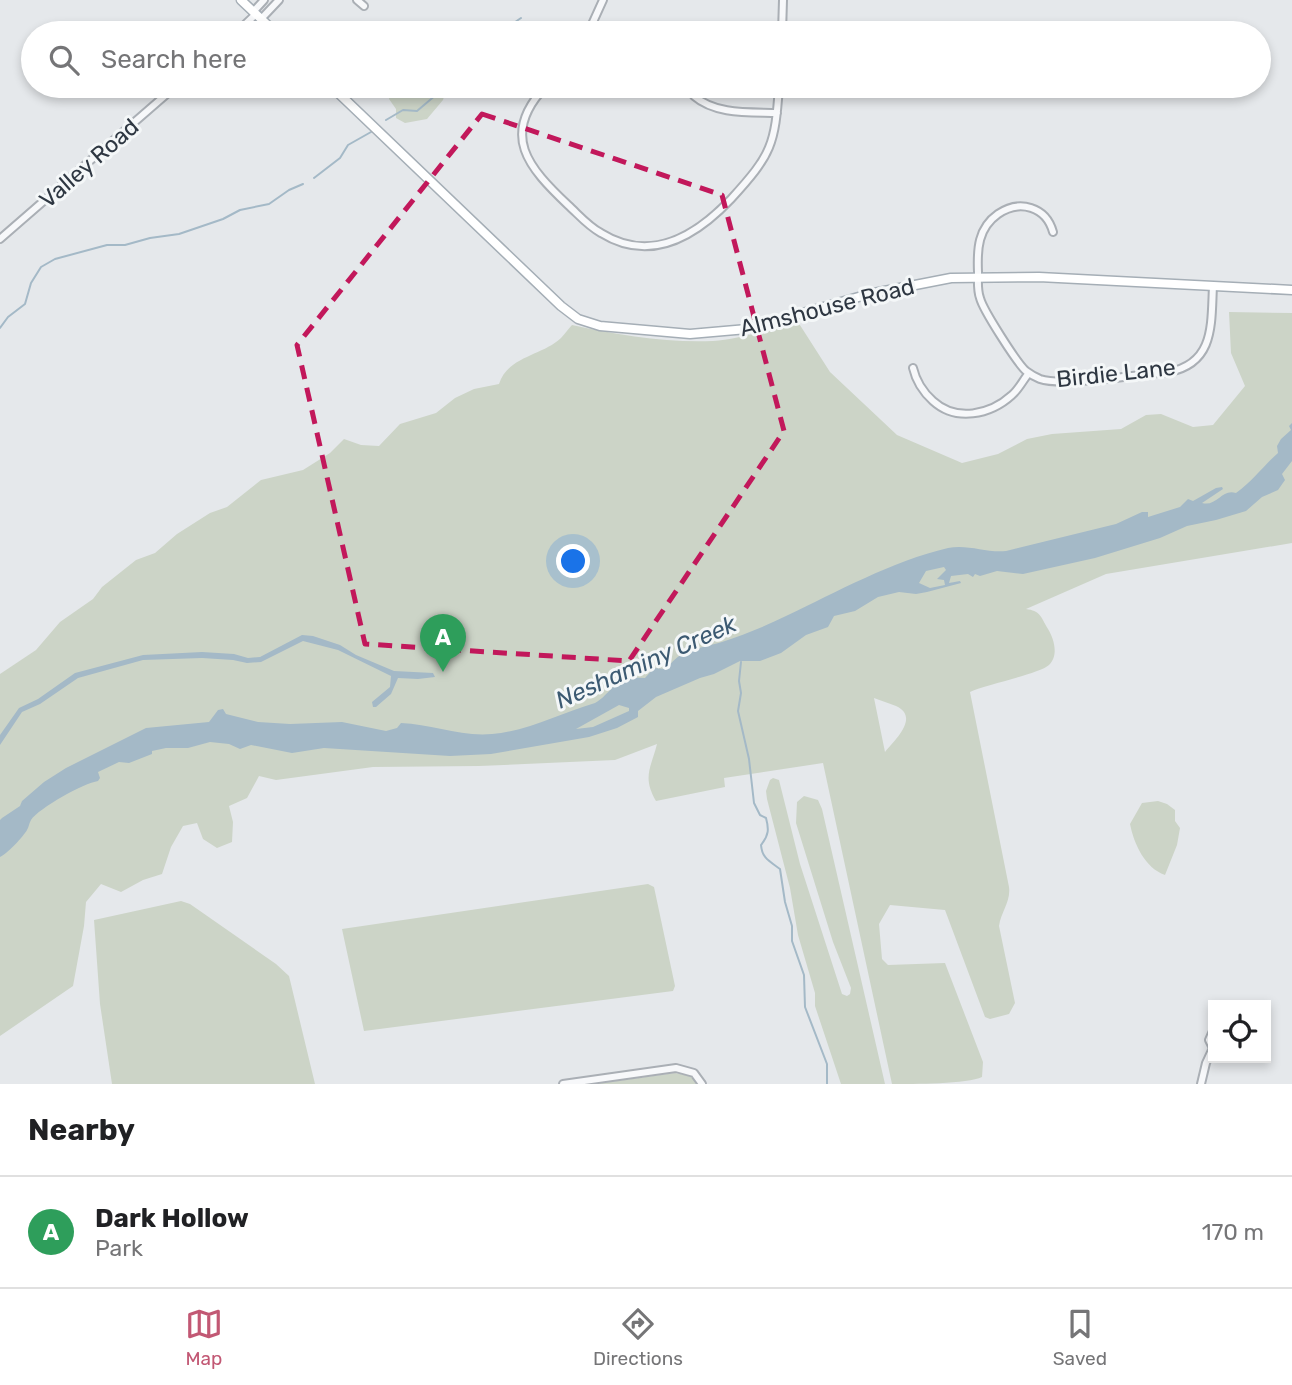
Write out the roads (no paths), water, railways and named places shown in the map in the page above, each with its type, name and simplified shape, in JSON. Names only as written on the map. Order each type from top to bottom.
[{"type":"main road","points":[[241,0],[263,21]]},
{"type":"main road","name":"Almshouse Road","points":[[344,98],[561,306],[578,319],[592,324],[676,334],[734,331],[912,284],[978,276],[1292,290]]},
{"type":"street","points":[[257,15],[264,0]]},
{"type":"street","points":[[250,21],[279,0]]},
{"type":"street","points":[[357,0],[364,6]]},
{"type":"street","points":[[593,21],[603,0]]},
{"type":"street","points":[[782,21],[783,0]]},
{"type":"street","name":"Valley Road","points":[[0,239],[162,98]]},
{"type":"street","points":[[536,98],[525,119],[523,146],[529,163],[588,225],[603,235],[632,245],[669,243],[694,232],[707,223],[739,191],[766,157],[776,131],[779,98]]},
{"type":"street","points":[[696,98],[715,108],[778,113]]},
{"type":"street","name":"Birdie Lane","points":[[1053,232],[1046,217],[1030,207],[1016,206],[1000,213],[987,224],[978,248],[981,302],[1021,365],[1040,379],[1058,382],[1181,369],[1197,358],[1208,341],[1213,286]]},
{"type":"street","points":[[913,369],[918,383],[934,402],[951,412],[965,415],[980,412],[1009,397],[1029,373]]},
{"type":"street","points":[[1200,1084],[1208,1059]]},
{"type":"street","points":[[564,1084],[676,1068],[694,1073],[702,1084]]},
{"type":"water","points":[[1292,423],[1292,461],[1282,474],[1285,480],[1278,490],[1262,497],[1246,511],[1187,526],[1160,538],[1095,558],[1023,574],[997,571],[980,576],[975,574],[973,577],[968,574],[951,576],[949,583],[961,583],[916,594],[899,592],[878,597],[855,611],[834,616],[828,627],[806,635],[781,653],[760,661],[740,661],[656,697],[638,711],[638,717],[617,728],[589,737],[491,754],[450,756],[324,748],[292,753],[251,745],[240,749],[229,744],[210,742],[188,748],[166,748],[152,751],[152,754],[129,763],[119,762],[98,772],[98,781],[62,797],[36,815],[22,837],[0,857],[2,818],[20,806],[22,801],[44,782],[66,768],[146,728],[209,722],[218,710],[223,709],[226,714],[258,722],[342,722],[386,731],[397,728],[401,723],[480,734],[519,729],[595,703],[623,680],[645,678],[654,668],[665,669],[686,653],[754,630],[865,578],[927,554],[955,547],[1006,551],[1116,524],[1142,512],[1148,512],[1148,517],[1180,507],[1188,499],[1193,501],[1216,488],[1223,489],[1202,503],[1212,502],[1227,493],[1236,493],[1278,453],[1277,446],[1291,430],[1289,426]],"holes":[[[944,567],[946,570],[937,579],[944,580],[945,585],[930,588],[919,583],[926,571]],[[619,705],[629,708],[629,711],[593,727],[576,729]]]},
{"type":"water","points":[[302,635],[340,645],[394,671],[433,673],[435,677],[398,678],[391,694],[373,707],[372,702],[390,687],[391,676],[338,650],[303,641],[261,662],[202,658],[143,660],[78,678],[40,704],[22,712],[0,745],[0,735],[19,708],[38,699],[75,673],[143,655],[202,652],[260,657]]},
{"type":"waterway","points":[[517,21],[521,18]]},
{"type":"waterway","points":[[386,120],[403,110],[417,111],[432,98]]},
{"type":"waterway","points":[[314,178],[340,158],[348,145],[371,132]]},
{"type":"waterway","points":[[0,328],[8,317],[25,304],[31,283],[41,267],[55,259],[107,245],[125,245],[179,234],[223,219],[240,210],[269,204],[303,184]]},
{"type":"waterway","points":[[741,662],[738,711],[749,759],[754,803],[768,825],[767,835],[761,845],[767,859],[780,869],[792,926],[792,941],[804,975],[805,1007],[827,1064],[827,1084]]},
{"type":"place","name":"Dark Hollow","points":[[443,672]]},
{"type":"water label","name":"Neshaminy Creek","points":[[646,662]]}]
